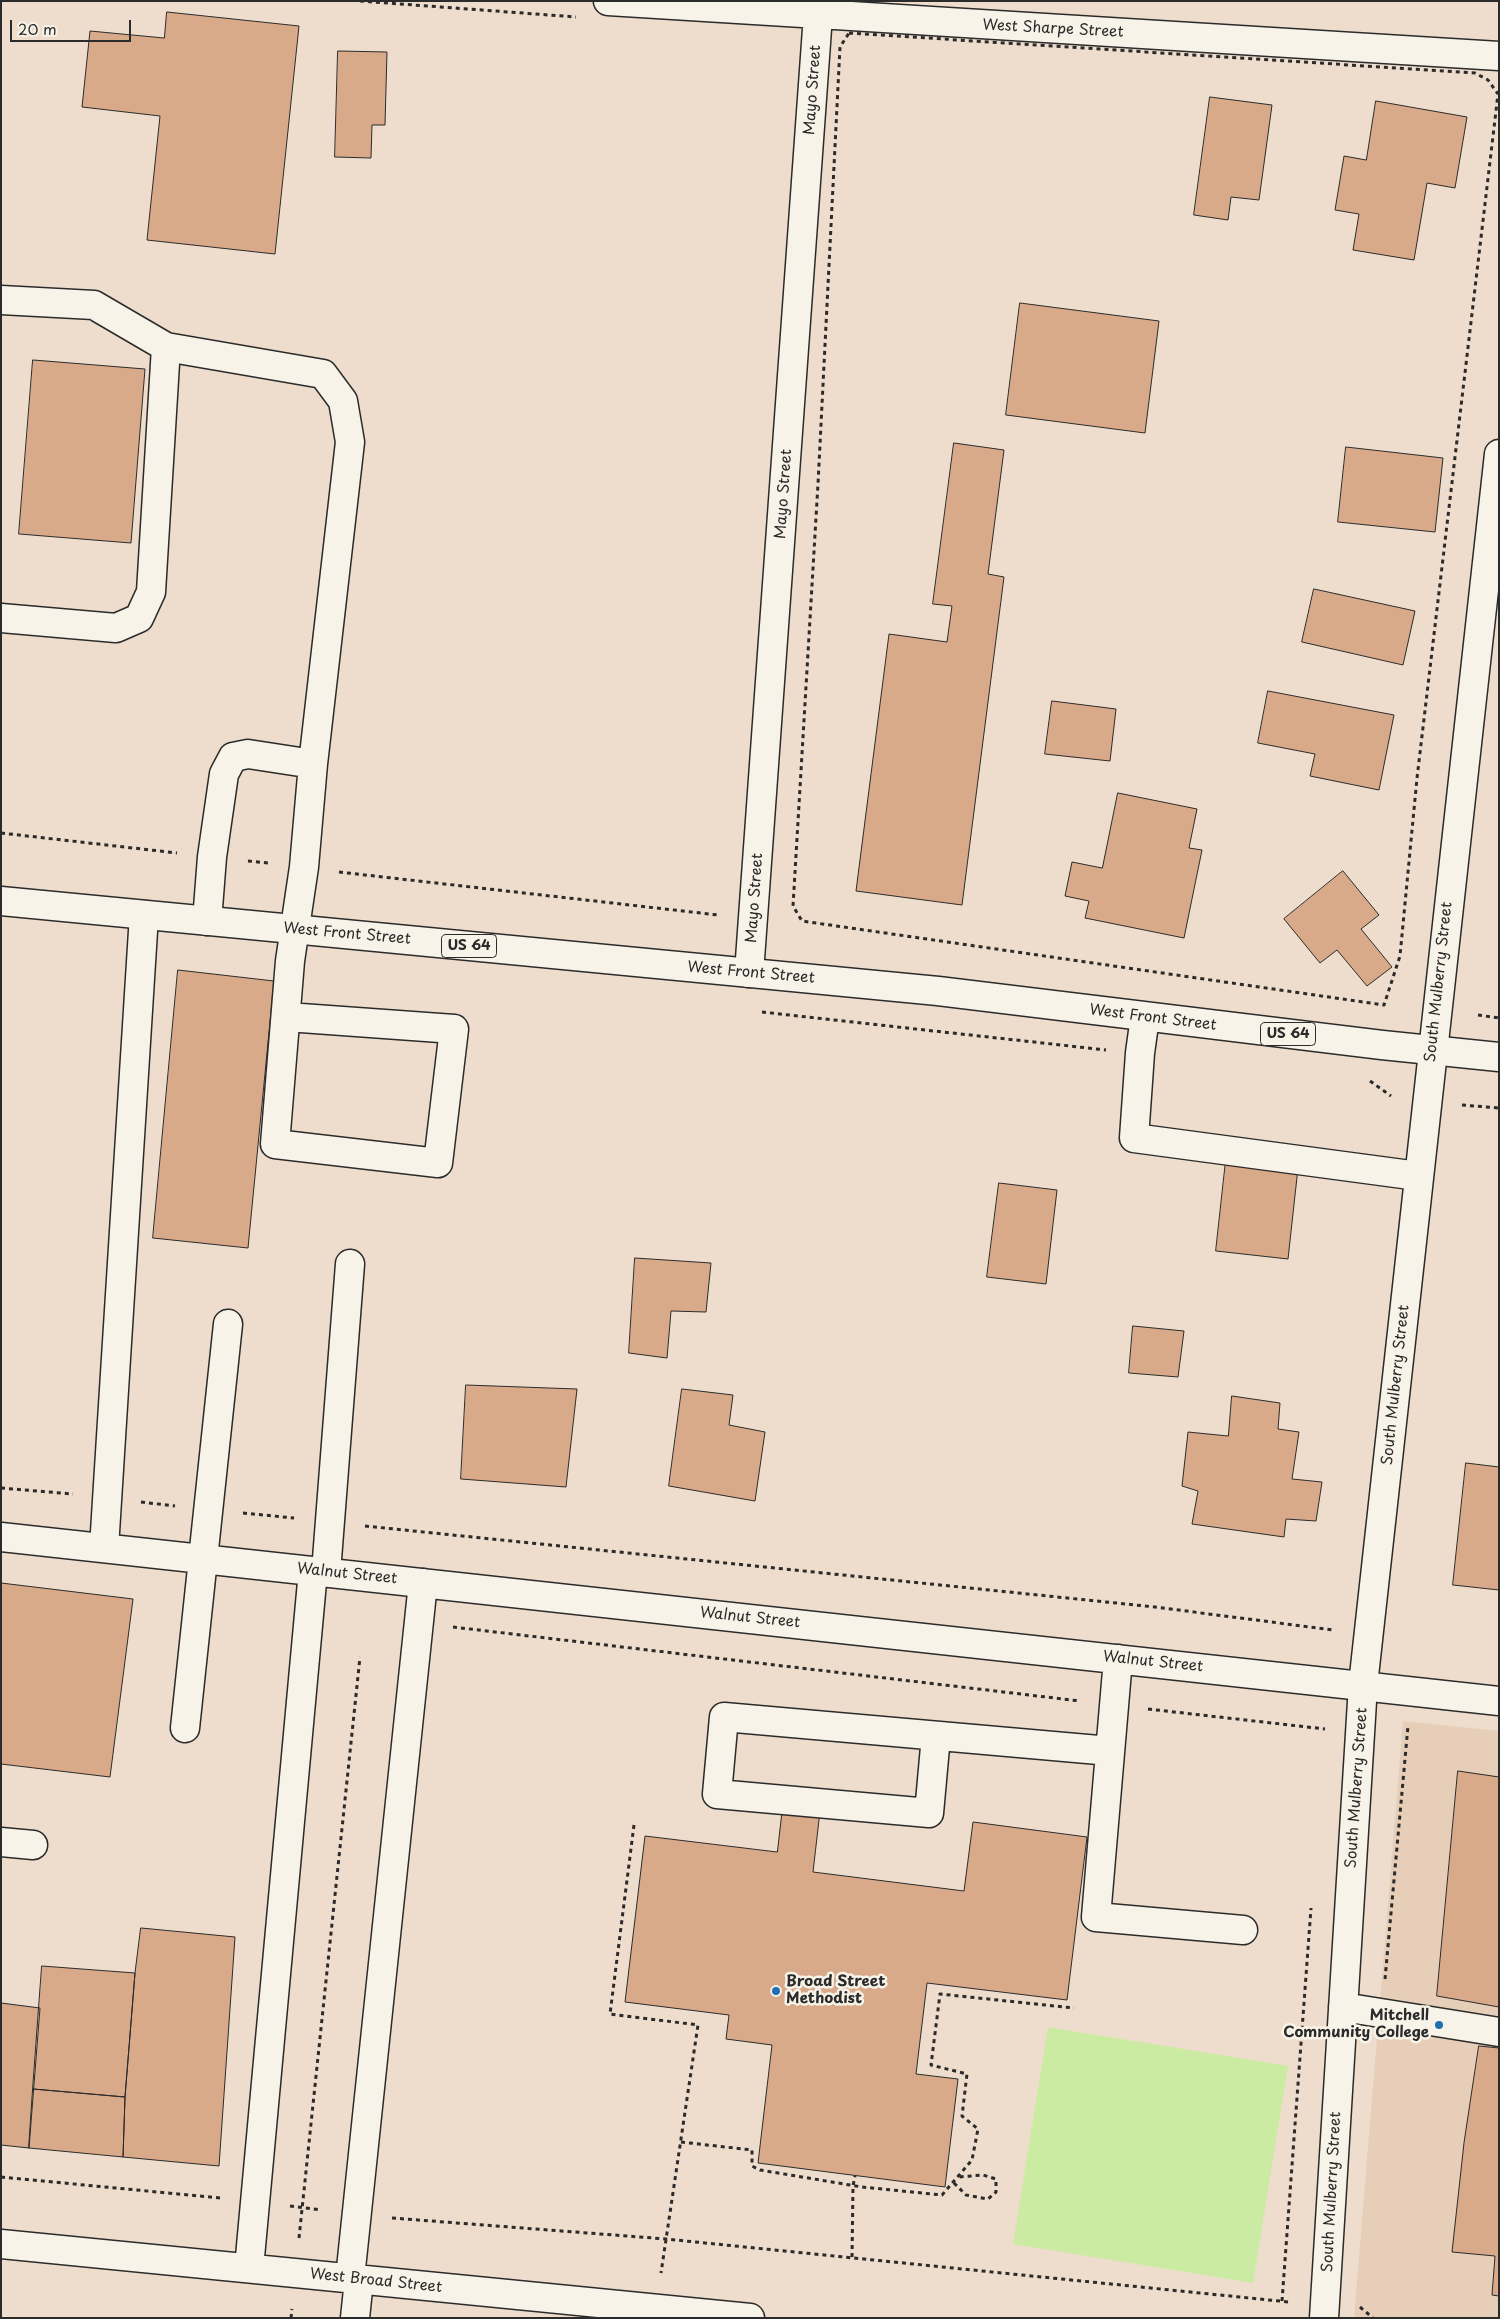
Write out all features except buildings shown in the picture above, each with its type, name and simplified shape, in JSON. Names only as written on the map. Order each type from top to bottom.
[{"type":"street","name":"West Sharpe Street","points":[[608,1],[1499,56]]},
{"type":"street","name":"Mayo Street","points":[[749,973],[818,15]]},
{"type":"street","points":[[1,300],[94,305],[166,347],[323,374],[343,401],[350,442],[313,764],[304,868],[290,961],[287,1017],[275,1144],[438,1162],[454,1029],[287,1017]]},
{"type":"street","points":[[1,618],[116,628],[139,618],[151,592],[166,347]]},
{"type":"street","name":"South Mulberry Street","points":[[1325,2312],[1363,1685],[1499,454]]},
{"type":"street","points":[[207,921],[212,857],[224,774],[233,757],[248,754],[313,764]]},
{"type":"street","name":"West Front Street","points":[[1,901],[938,991],[1145,1017],[1499,1057]]},
{"type":"street","points":[[104,1548],[144,915]]},
{"type":"street","points":[[1145,1017],[1140,1053],[1134,1138],[1418,1176]]},
{"type":"street","points":[[249,2268],[319,1571],[330,1522],[350,1264]]},
{"type":"street","points":[[185,1728],[228,1324]]},
{"type":"street","name":"Walnut Street","points":[[1,1537],[1499,1701]]},
{"type":"street","points":[[355,2318],[356,2215],[423,1583]]},
{"type":"street","points":[[1118,1658],[1096,1917],[1243,1930]]},
{"type":"street","points":[[936,1736],[929,1813],[717,1794],[724,1717],[1110,1751]]},
{"type":"street","points":[[1,1842],[33,1845]]},
{"type":"street","points":[[1343,2006],[1499,2032]]},
{"type":"street","name":"West Broad Street","points":[[1,2244],[656,2309],[699,2315],[750,2318]]},
{"type":"path","points":[[360,1],[586,17]]},
{"type":"path","points":[[849,33],[1475,73],[1488,80],[1498,94],[1417,778],[1400,956],[1384,1005],[802,921],[793,906],[818,484],[840,47],[849,33]]},
{"type":"path","points":[[1,833],[725,916]]},
{"type":"path","points":[[756,1012],[1140,1053]]},
{"type":"path","points":[[1478,1015],[1499,1018]]},
{"type":"path","points":[[1364,1078],[1391,1094],[1392,1102]]},
{"type":"path","points":[[1458,1104],[1499,1108]]},
{"type":"path","points":[[1,1488],[107,1497],[424,1534],[1155,1607],[1340,1630]]},
{"type":"path","points":[[418,1623],[666,1654],[1325,1728],[1324,1738]]},
{"type":"path","points":[[295,2273],[360,1656]]},
{"type":"path","points":[[634,1825],[610,2014],[698,2025],[656,2309]]},
{"type":"path","points":[[1282,2301],[1311,1906]]},
{"type":"path","points":[[681,2142],[752,2150],[752,2166],[760,2170],[853,2186],[942,2195],[972,2160],[978,2129],[962,2116],[966,2074],[931,2064],[940,1994],[1074,2008]]},
{"type":"path","points":[[852,2258],[853,2186],[855,2176]]},
{"type":"path","points":[[954,2183],[966,2195],[988,2199],[996,2192],[996,2179],[983,2176],[959,2177]]},
{"type":"path","points":[[1,2177],[256,2202],[356,2215],[666,2238],[1282,2301],[1325,2312]]},
{"type":"shaded area","name":"Mitchell Community College","points":[[1403,1721],[1499,1731],[1499,2318],[1354,2318]]},
{"type":"green space","points":[[1048,2027],[1288,2066],[1253,2283],[1013,2244]]},
{"type":"place","name":"Broad Street Methodist","points":[[776,1991]]},
{"type":"place","name":"Mitchell Community College","points":[[1439,2025]]}]
